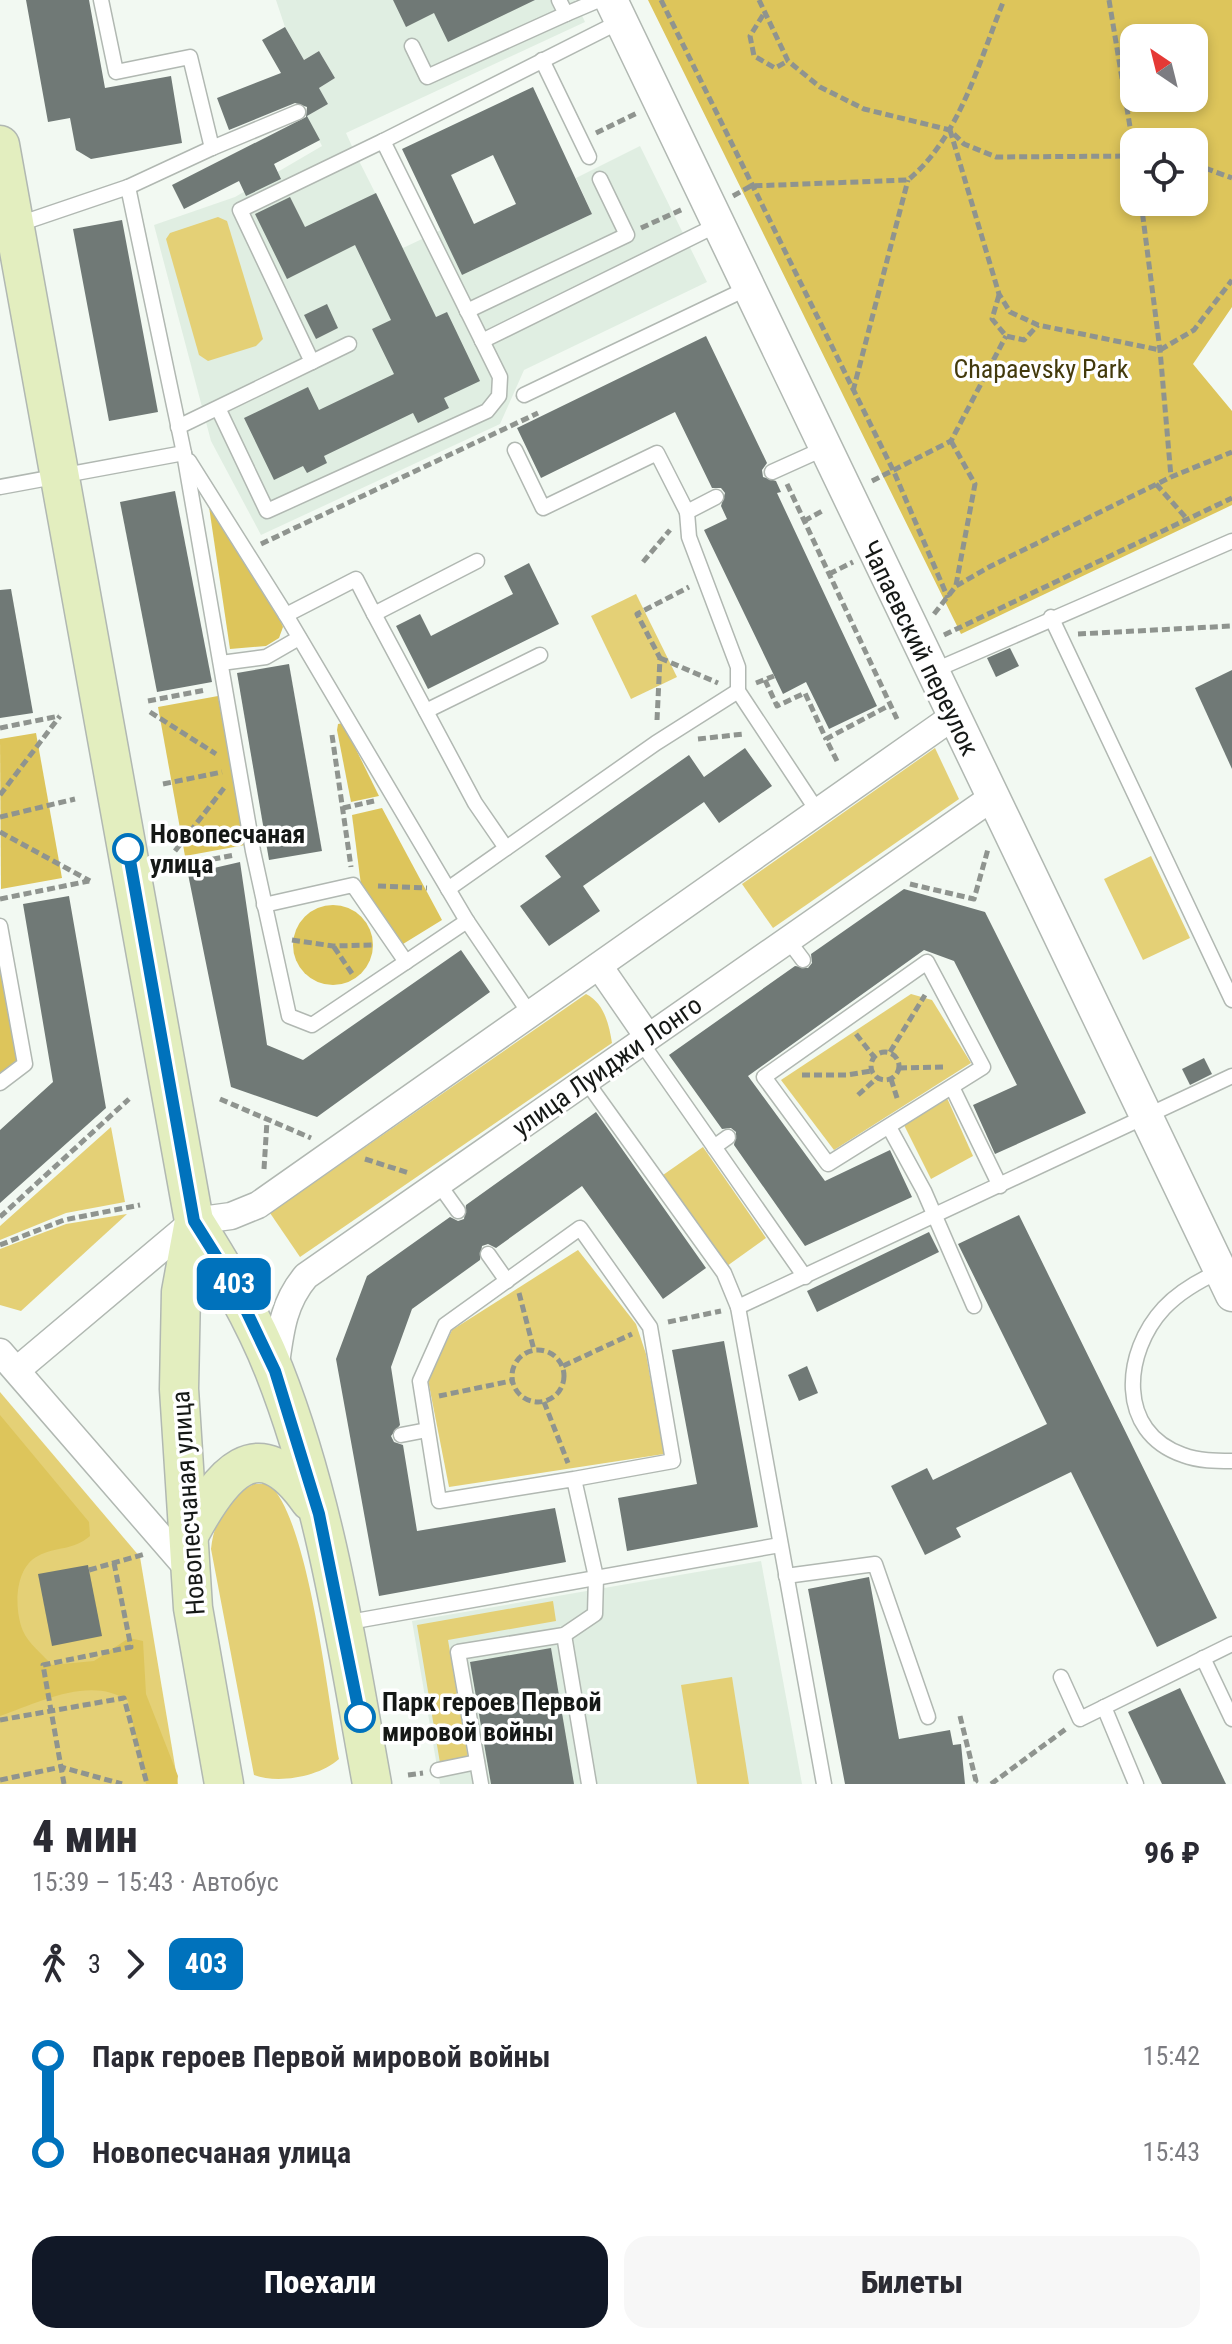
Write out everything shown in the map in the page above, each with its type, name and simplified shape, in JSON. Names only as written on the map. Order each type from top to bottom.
[{"type":"main road","name":"Новопесчаная улица","points":[[0,145],[7,227],[60,476],[194,1221],[181,1292],[180,1375],[189,1553],[224,1784]]},
{"type":"main road","name":"Новопесчаная улица","points":[[194,1221],[233,1283],[275,1371],[319,1514],[344,1623],[372,1784]]},
{"type":"main road","points":[[189,1553],[218,1487],[232,1472],[250,1463],[273,1464],[287,1472],[319,1514]]},
{"type":"street","name":"Чапаевский переулок","points":[[610,7],[1226,1283]]},
{"type":"street","points":[[189,1553],[8,1361],[194,1221],[231,1216],[258,1205],[954,716]]},
{"type":"street","name":"улица Луиджи Лонго","points":[[275,1371],[283,1315],[291,1294],[306,1276],[645,1039],[796,950],[993,797]]},
{"type":"street","points":[[599,966],[645,1039]]},
{"type":"lane","points":[[101,0],[116,72],[190,57],[212,148]]},
{"type":"lane","points":[[412,46],[427,77],[562,7],[610,7]]},
{"type":"lane","points":[[312,362],[240,210],[542,60],[610,7]]},
{"type":"lane","points":[[542,60],[589,157]]},
{"type":"lane","points":[[7,227],[128,187],[298,112]]},
{"type":"lane","points":[[218,408],[267,511],[487,411],[499,396],[500,377],[383,141]]},
{"type":"lane","points":[[467,311],[627,235],[600,179]]},
{"type":"lane","points":[[128,187],[184,453],[253,851],[289,1016],[312,1025],[467,921]]},
{"type":"lane","points":[[482,341],[717,225]]},
{"type":"lane","points":[[524,395],[748,288]]},
{"type":"lane","points":[[178,427],[349,344]]},
{"type":"lane","points":[[776,470],[823,449]]},
{"type":"lane","points":[[515,450],[543,508],[657,453],[687,512],[689,537],[738,667],[738,691],[818,812]]},
{"type":"lane","points":[[0,487],[184,453]]},
{"type":"lane","points":[[184,453],[286,615],[467,921],[530,1014]]},
{"type":"lane","points":[[687,512],[716,497]]},
{"type":"lane","points":[[933,671],[1051,617],[1232,541]]},
{"type":"lane","points":[[374,614],[477,561]]},
{"type":"lane","points":[[286,615],[356,579],[475,803],[506,848]]},
{"type":"lane","points":[[1051,617],[1232,1000]]},
{"type":"lane","points":[[221,663],[266,657],[299,638]]},
{"type":"lane","points":[[426,711],[540,655]]},
{"type":"lane","points":[[448,889],[656,743],[738,691]]},
{"type":"lane","points":[[264,905],[353,885],[406,962]]},
{"type":"lane","points":[[0,926],[25,1064],[0,1083]]},
{"type":"lane","points":[[927,962],[983,1067],[828,1164],[776,1102],[764,1077],[842,1016],[927,962]]},
{"type":"lane","points":[[645,1039],[714,1147],[805,1277]]},
{"type":"lane","points":[[738,1307],[1232,1076]]},
{"type":"lane","points":[[586,1081],[724,1273],[738,1307],[824,1784]]},
{"type":"lane","points":[[952,1087],[1000,1186]]},
{"type":"lane","points":[[889,1127],[935,1216],[974,1306]]},
{"type":"lane","points":[[714,1147],[728,1137]]},
{"type":"lane","points":[[438,1183],[458,1211]]},
{"type":"lane","points":[[580,1228],[650,1327],[673,1461],[439,1501],[420,1381],[445,1325],[511,1278],[580,1228]]},
{"type":"lane","points":[[488,1254],[511,1278]]},
{"type":"lane","points":[[1226,1283],[1193,1283],[1164,1308],[1145,1335],[1133,1363],[1132,1398],[1149,1433],[1181,1455],[1232,1461]]},
{"type":"lane","points":[[401,1435],[427,1430]]},
{"type":"lane","points":[[481,1784],[458,1652],[564,1635],[595,1614],[596,1577],[574,1479]]},
{"type":"lane","points":[[344,1623],[780,1545]]},
{"type":"lane","points":[[786,1576],[875,1564],[928,1717]]},
{"type":"lane","points":[[564,1635],[589,1784]]},
{"type":"lane","points":[[1061,1677],[1080,1719],[1232,1644]]},
{"type":"lane","points":[[1203,1658],[1232,1719]]},
{"type":"lane","points":[[1104,1707],[1136,1784]]},
{"type":"lane","points":[[438,1770],[477,1762]]},
{"type":"path","points":[[661,0],[894,472],[948,598]]},
{"type":"path","points":[[759,0],[788,61],[820,87],[864,109],[950,130],[964,144],[996,157],[1120,154]]},
{"type":"path","points":[[853,391],[908,180],[924,167],[950,130],[1004,0]]},
{"type":"path","points":[[1109,0],[1130,128]]},
{"type":"path","points":[[763,14],[750,36],[754,56],[775,68],[788,61]]},
{"type":"path","points":[[581,141],[638,113]]},
{"type":"path","points":[[950,130],[999,294],[1010,312],[1038,325],[1160,350],[1194,330],[1232,280]]},
{"type":"path","points":[[1208,169],[1232,178]]},
{"type":"path","points":[[732,196],[751,186],[908,180]]},
{"type":"path","points":[[627,235],[684,209]]},
{"type":"path","points":[[1143,216],[1160,350],[1171,477]]},
{"type":"path","points":[[999,294],[992,319],[1006,336],[1024,340],[1038,325]]},
{"type":"path","points":[[867,483],[951,441],[1006,336]]},
{"type":"path","points":[[246,551],[505,429]]},
{"type":"path","points":[[933,614],[956,586],[975,484],[951,441]]},
{"type":"path","points":[[956,586],[1156,484],[1232,452]]},
{"type":"path","points":[[776,470],[804,521],[897,719]]},
{"type":"path","points":[[1156,484],[1187,519]]},
{"type":"path","points":[[944,635],[1232,498]]},
{"type":"path","points":[[804,521],[829,508]]},
{"type":"path","points":[[643,562],[687,512]]},
{"type":"path","points":[[829,574],[855,562]]},
{"type":"path","points":[[705,578],[637,614],[660,658],[656,743],[765,732]]},
{"type":"path","points":[[1059,635],[1232,626]]},
{"type":"path","points":[[660,658],[738,691]]},
{"type":"path","points":[[323,677],[353,885],[448,889]]},
{"type":"path","points":[[765,680],[777,706],[805,693],[837,761]]},
{"type":"path","points":[[148,701],[225,686]]},
{"type":"path","points":[[826,739],[890,705]]},
{"type":"path","points":[[150,712],[239,769]]},
{"type":"path","points":[[0,728],[60,716],[0,795]]},
{"type":"path","points":[[163,784],[239,769]]},
{"type":"path","points":[[175,851],[239,769]]},
{"type":"path","points":[[343,808],[394,797]]},
{"type":"path","points":[[0,817],[75,799]]},
{"type":"path","points":[[0,832],[90,881],[0,899]]},
{"type":"path","points":[[905,882],[974,899],[989,846]]},
{"type":"path","points":[[177,866],[253,851]]},
{"type":"path","points":[[271,937],[333,946],[394,945]]},
{"type":"path","points":[[333,946],[364,990]]},
{"type":"path","points":[[874,1057],[890,1052],[936,978]]},
{"type":"path","points":[[842,1016],[874,1057]]},
{"type":"path","points":[[871,1071],[877,1078],[891,1079],[898,1072],[897,1058],[890,1052]]},
{"type":"path","points":[[871,1071],[874,1057]]},
{"type":"path","points":[[773,1071],[812,1076],[871,1071]]},
{"type":"path","points":[[858,1095],[877,1078]]},
{"type":"path","points":[[0,1217],[129,1099]]},
{"type":"path","points":[[220,1099],[338,1150],[438,1183]]},
{"type":"path","points":[[264,1170],[267,1121]]},
{"type":"path","points":[[0,1245],[64,1220],[140,1205]]},
{"type":"path","points":[[511,1278],[534,1350]]},
{"type":"path","points":[[563,1366],[650,1327],[738,1307]]},
{"type":"path","points":[[526,1352],[552,1353],[563,1366],[563,1384],[544,1402],[520,1396],[512,1381],[514,1364],[526,1352]]},
{"type":"path","points":[[422,1400],[512,1381]]},
{"type":"path","points":[[544,1402],[574,1479]]},
{"type":"path","points":[[89,1570],[146,1554]]},
{"type":"path","points":[[64,1784],[43,1665],[131,1647],[114,1563]]},
{"type":"path","points":[[0,1720],[124,1698],[147,1784]]},
{"type":"path","points":[[960,1716],[976,1781],[972,1784]]},
{"type":"path","points":[[991,1784],[1080,1719]]},
{"type":"path","points":[[0,1780],[61,1767],[122,1784]]},
{"type":"shaded area","points":[[276,0],[575,0],[585,22],[346,133],[355,153],[403,248],[441,230],[462,275],[592,214],[576,178],[640,146],[707,282],[524,370],[500,424],[261,535],[211,441],[154,225],[235,197],[322,146],[307,116],[328,104],[319,88],[335,78],[319,51],[304,60],[285,27]]},
{"type":"shaded area","points":[[218,217],[227,221],[263,339],[256,346],[208,361],[199,355],[166,239],[170,233]]},
{"type":"shaded area","points":[[636,594],[677,677],[631,699],[591,616]]},
{"type":"shaded area","points":[[935,748],[959,799],[773,928],[742,884]]},
{"type":"shaded area","points":[[1151,856],[1190,938],[1143,960],[1104,879]]},
{"type":"shaded area","points":[[586,994],[601,1008],[612,1043],[300,1257],[270,1213]]},
{"type":"shaded area","points":[[911,994],[932,1000],[971,1063],[834,1150],[781,1080]]},
{"type":"shaded area","points":[[947,1098],[973,1156],[931,1179],[904,1125]]},
{"type":"shaded area","points":[[111,1127],[125,1202],[66,1213],[0,1240],[0,1226]]},
{"type":"shaded area","points":[[703,1147],[766,1238],[727,1266],[663,1175]]},
{"type":"shaded area","points":[[127,1214],[21,1311],[0,1305],[0,1249],[66,1224]]},
{"type":"shaded area","points":[[578,1250],[636,1324],[646,1354],[664,1454],[449,1487],[428,1380],[452,1330]]},
{"type":"shaded area","points":[[0,1392],[140,1557],[178,1784],[0,1784]]},
{"type":"shaded area","points":[[254,1484],[269,1484],[283,1503],[295,1533],[315,1612],[339,1759],[321,1770],[286,1779],[254,1775],[211,1549],[215,1528],[224,1510],[236,1496]]},
{"type":"shaded area","points":[[761,1561],[802,1784],[440,1784],[412,1621]]},
{"type":"shaded area","points":[[553,1601],[556,1621],[448,1640],[468,1758],[440,1763],[417,1625]]},
{"type":"shaded area","points":[[732,1677],[749,1784],[697,1784],[681,1685]]},
{"type":"green space","name":"Chapaevsky Park","points":[[648,0],[1232,0],[1232,307],[1193,364],[1232,411],[1232,505],[961,634]]},
{"type":"green space","points":[[208,500],[283,627],[279,638],[266,646],[230,649]]},
{"type":"green space","points":[[218,696],[245,845],[185,856],[158,707]]},
{"type":"green space","points":[[343,723],[379,796],[351,802],[337,730],[338,724]]},
{"type":"green space","points":[[36,733],[62,878],[1,889],[0,739]]},
{"type":"green space","points":[[382,808],[442,920],[403,944],[361,885],[352,815]]},
{"type":"green space","points":[[333,905],[348,908],[361,917],[370,930],[373,945],[370,960],[361,973],[348,982],[333,985],[318,982],[305,973],[296,960],[293,945],[296,930],[305,917],[318,908]]},
{"type":"green space","points":[[0,968],[17,1060],[0,1074]]},
{"type":"green space","points":[[0,1415],[89,1522],[90,1536],[84,1541],[38,1556],[24,1570],[17,1601],[23,1631],[52,1665],[94,1661],[129,1638],[143,1641],[146,1694],[178,1776],[177,1784],[146,1784],[128,1701],[113,1694],[81,1691],[64,1694],[0,1716]]},
{"type":"building","points":[[26,0],[89,0],[105,88],[171,76],[182,143],[91,159],[76,150],[70,118],[48,122]]},
{"type":"building","points":[[393,0],[535,0],[448,42],[434,13],[406,27]]},
{"type":"building","points":[[285,27],[304,60],[319,51],[335,78],[319,88],[328,104],[307,116],[320,140],[274,164],[281,179],[246,196],[239,181],[184,209],[172,185],[306,117],[307,107],[295,103],[229,130],[217,98],[281,73],[262,40]]},
{"type":"building","points":[[533,87],[592,214],[462,275],[402,149]],"holes":[[[493,155],[516,204],[474,224],[451,175]]]},
{"type":"building","points":[[376,193],[436,317],[447,312],[480,381],[444,398],[449,408],[418,423],[413,413],[324,456],[327,463],[307,473],[303,466],[274,480],[244,418],[308,387],[319,410],[394,374],[372,329],[391,320],[355,245],[287,279],[255,214],[290,197],[305,227]]},
{"type":"building","points":[[122,220],[158,412],[109,421],[73,229]]},
{"type":"building","points":[[327,304],[338,328],[316,339],[304,315]]},
{"type":"building","points":[[706,336],[767,463],[762,470],[763,477],[776,481],[781,492],[777,493],[877,706],[829,729],[806,682],[783,694],[704,530],[727,519],[721,506],[725,493],[721,488],[712,488],[675,412],[541,478],[517,428]]},
{"type":"building","points":[[175,491],[212,682],[157,692],[120,502]]},
{"type":"building","points":[[529,563],[559,624],[428,689],[396,626],[420,614],[431,636],[513,594],[504,576]]},
{"type":"building","points":[[11,589],[33,713],[0,718],[0,590]]},
{"type":"building","points":[[1010,648],[1019,666],[996,677],[987,658]]},
{"type":"building","points":[[289,664],[322,851],[269,860],[237,673]]},
{"type":"building","points":[[1232,670],[1232,769],[1195,688]]},
{"type":"building","points":[[745,748],[772,786],[719,823],[704,802],[583,886],[600,911],[549,946],[520,906],[561,877],[545,856],[689,755],[704,777]]},
{"type":"building","points":[[240,862],[267,1045],[303,1060],[461,950],[490,992],[317,1117],[231,1087],[188,874]]},
{"type":"building","points":[[904,889],[985,912],[1086,1113],[995,1154],[973,1105],[1017,1085],[954,961],[924,950],[748,1076],[825,1181],[890,1150],[912,1197],[805,1246],[734,1145],[736,1132],[731,1128],[722,1129],[669,1055],[795,966],[808,968],[812,963],[811,954]]},
{"type":"building","points":[[69,896],[106,1108],[0,1203],[0,1130],[53,1082],[23,904]]},
{"type":"building","points":[[1204,1058],[1212,1074],[1190,1085],[1182,1069]]},
{"type":"building","points":[[596,1112],[706,1268],[663,1299],[582,1186],[496,1248],[488,1244],[482,1246],[480,1260],[412,1309],[391,1367],[400,1425],[391,1436],[394,1442],[403,1445],[417,1531],[555,1508],[566,1562],[379,1596],[336,1359],[367,1276],[450,1217],[458,1221],[464,1219],[466,1205]]},
{"type":"building","points":[[1019,1215],[1217,1618],[1157,1647],[1071,1472],[956,1528],[961,1537],[925,1555],[891,1486],[927,1468],[933,1480],[1047,1424],[958,1244]]},
{"type":"building","points":[[929,1232],[939,1252],[817,1312],[807,1291]]},
{"type":"building","points":[[724,1341],[758,1527],[627,1551],[618,1498],[697,1484],[672,1350]]},
{"type":"building","points":[[807,1366],[818,1393],[799,1401],[788,1375]]},
{"type":"building","points":[[88,1565],[102,1636],[52,1646],[38,1574]]},
{"type":"building","points":[[869,1577],[899,1739],[950,1730],[953,1745],[961,1744],[965,1784],[845,1784],[808,1589]]},
{"type":"building","points":[[551,1648],[574,1784],[491,1784],[470,1662]]},
{"type":"building","points":[[1180,1688],[1226,1784],[1162,1784],[1128,1712]]},
{"type":"bus line","name":"403","points":[[128,849],[194,1221],[233,1283],[275,1371],[319,1514],[344,1623],[360,1717]]},
{"type":"place","name":"Новопесчаная улица","points":[[128,849]]},
{"type":"place","name":"Парк героев Первой мировой войны","points":[[360,1717]]}]
